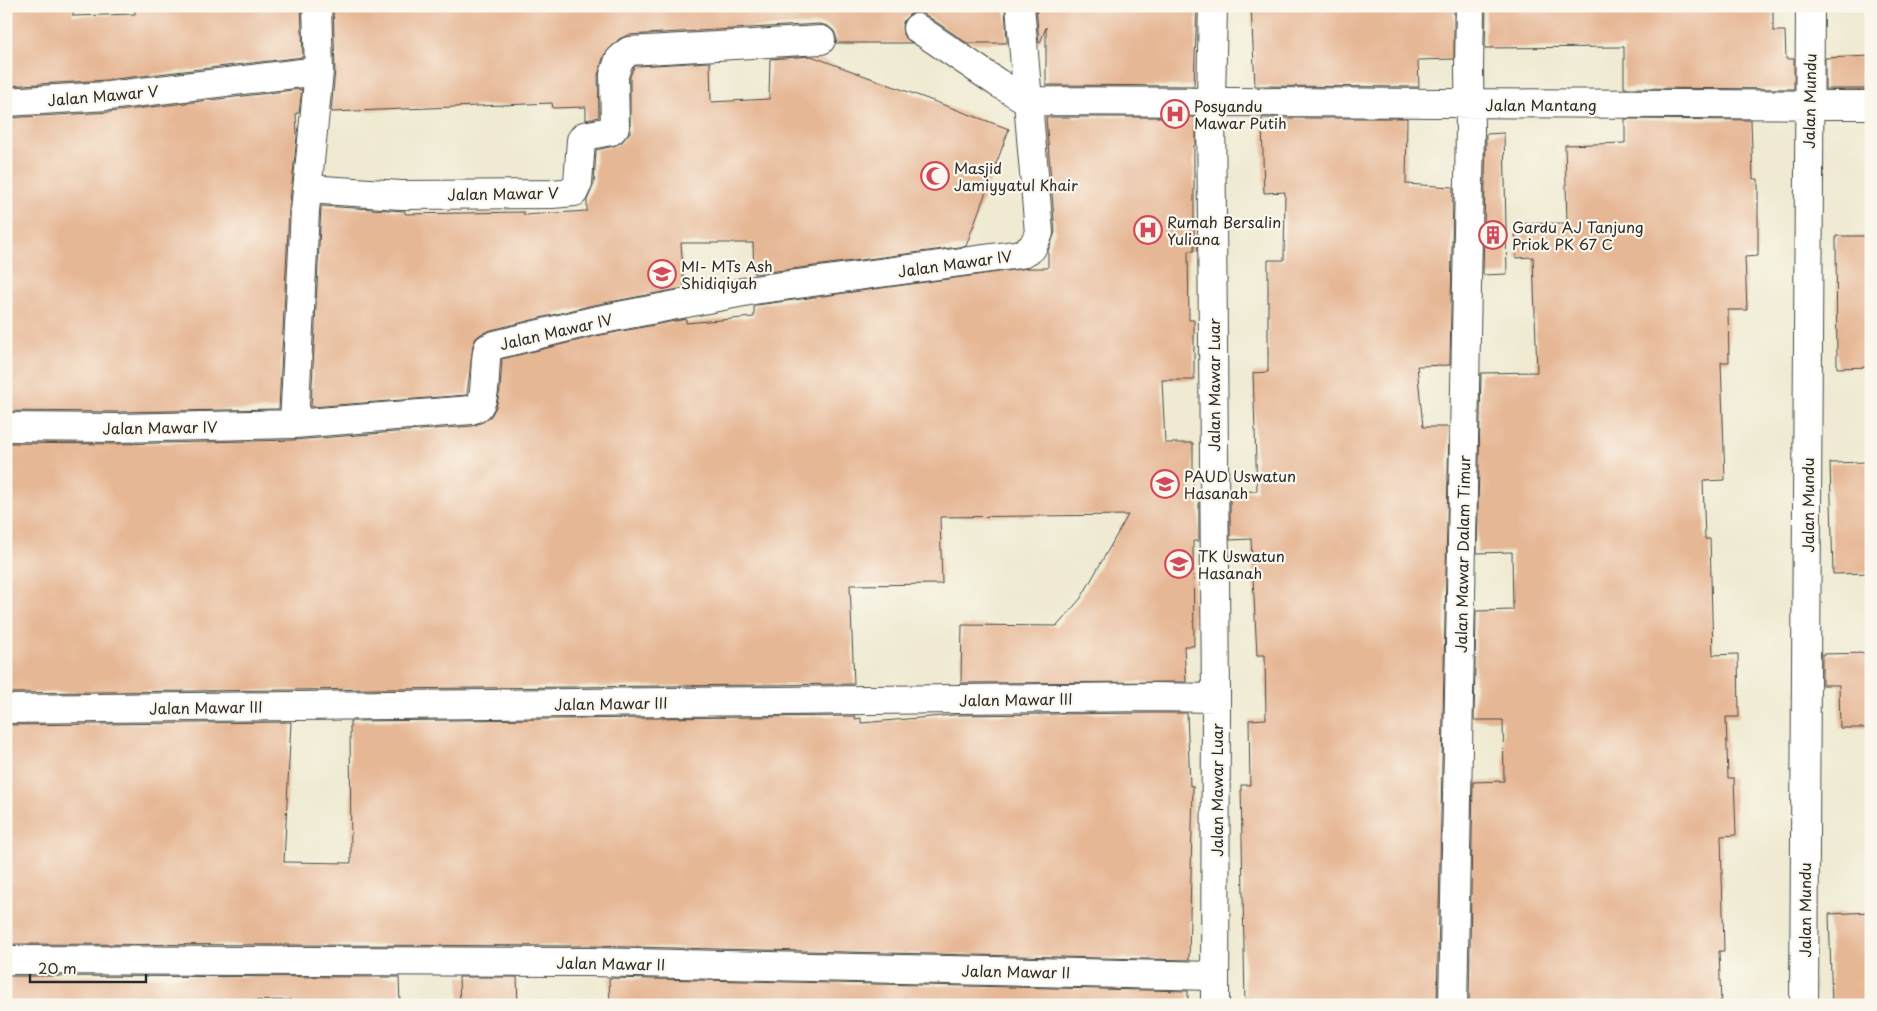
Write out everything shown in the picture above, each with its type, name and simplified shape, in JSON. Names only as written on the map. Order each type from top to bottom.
[{"type":"street","points":[[294,424],[307,189],[319,71],[317,6]]},
{"type":"street","points":[[1020,6],[1028,101]]},
{"type":"street","name":"Jalan Mawar Luar","points":[[1213,6],[1211,102],[1216,698],[1215,1005]]},
{"type":"street","name":"Jalan Mawar Dalam Timur","points":[[1453,1005],[1470,140],[1470,6]]},
{"type":"street","name":"Jalan Mundu","points":[[1804,1005],[1810,6]]},
{"type":"street","points":[[917,28],[1028,101]]},
{"type":"street","name":"Jalan Mawar V","points":[[307,189],[401,194],[552,194],[574,192],[578,183],[581,140],[584,136],[611,131],[615,127],[614,76],[619,60],[629,50],[821,40]]},
{"type":"street","name":"Jalan Mawar V","points":[[6,102],[108,96],[319,71]]},
{"type":"street","name":"Jalan Mantang","points":[[1028,101],[1871,105]]},
{"type":"street","name":"Jalan Mawar IV","points":[[6,427],[117,428],[294,424],[471,410],[478,407],[483,398],[485,357],[488,348],[593,321],[754,290],[1021,254],[1032,248],[1039,233],[1028,101]]},
{"type":"street","name":"Jalan Mawar III","points":[[6,709],[1143,697],[1216,698]]},
{"type":"street","name":"Jalan Mawar II","points":[[6,960],[599,962],[1215,976]]},
{"type":"building","points":[[6,6],[73,6],[73,16],[135,14],[135,6],[301,6],[303,57],[107,80],[6,86]]},
{"type":"building","points":[[333,6],[1005,6],[1007,43],[967,43],[926,15],[918,12],[910,14],[904,20],[902,26],[903,35],[912,43],[836,43],[837,39],[834,31],[828,26],[820,24],[628,35],[619,39],[604,55],[598,75],[599,117],[586,120],[586,107],[553,108],[552,103],[331,112],[335,71]]},
{"type":"building","points":[[1036,6],[1197,6],[1194,86],[1046,85],[1046,27],[1039,43]]},
{"type":"building","points":[[1251,6],[1454,6],[1454,59],[1418,60],[1419,87],[1255,86]]},
{"type":"building","points":[[1486,6],[1773,6],[1773,31],[1785,31],[1786,59],[1794,59],[1794,89],[1624,88],[1624,47],[1485,48]]},
{"type":"building","points":[[811,56],[1009,129],[966,246],[754,274],[753,243],[681,243],[684,288],[589,306],[481,334],[476,338],[473,345],[467,395],[311,407],[321,206],[405,211],[405,214],[524,212],[524,215],[587,211],[587,200],[594,184],[596,150],[622,142],[630,132],[630,77],[635,66],[710,62],[711,102],[769,99],[770,59]]},
{"type":"building","points":[[1871,56],[1871,89],[1825,89],[1825,58]]},
{"type":"building","points":[[302,89],[299,113],[296,113],[297,137],[289,210],[279,409],[117,412],[6,411],[6,118],[110,112]]},
{"type":"building","points":[[1046,117],[1196,117],[1196,145],[1194,145],[1194,251],[1188,251],[1189,320],[1194,320],[1194,380],[1162,380],[1165,443],[1193,443],[1193,493],[1199,493],[1199,541],[1193,541],[1194,646],[1184,646],[1186,682],[961,683],[962,625],[1057,626],[1081,598],[1128,515],[940,517],[942,584],[850,585],[854,684],[6,693],[6,443],[117,444],[294,440],[472,426],[483,422],[491,416],[496,407],[500,390],[502,359],[596,336],[686,319],[686,323],[754,317],[754,306],[757,305],[1028,268],[1048,268],[1048,251],[1055,232]]},
{"type":"building","points":[[1262,118],[1407,118],[1406,184],[1453,187],[1450,365],[1417,366],[1423,427],[1449,427],[1437,1005],[1245,1005],[1241,785],[1250,785],[1249,720],[1266,719],[1265,655],[1257,655],[1251,539],[1230,540],[1230,492],[1257,491],[1253,373],[1268,372],[1268,260],[1284,260],[1285,192],[1264,193]]},
{"type":"building","points":[[1625,119],[1751,120],[1753,179],[1758,179],[1758,256],[1745,257],[1747,310],[1728,310],[1729,362],[1721,362],[1725,480],[1703,481],[1705,539],[1710,539],[1713,655],[1738,654],[1739,717],[1726,717],[1728,778],[1734,778],[1736,835],[1721,836],[1724,951],[1719,951],[1721,1005],[1635,1005],[1635,1003],[1469,1005],[1473,782],[1504,781],[1503,720],[1474,720],[1476,611],[1513,610],[1512,552],[1477,553],[1481,373],[1537,372],[1533,257],[1516,258],[1515,224],[1567,223],[1565,145],[1625,143]]},
{"type":"building","points":[[1504,133],[1507,274],[1483,275],[1486,134]]},
{"type":"building","points":[[1836,236],[1871,236],[1871,367],[1837,368]]},
{"type":"building","points":[[1870,462],[1871,573],[1833,574],[1830,463]]},
{"type":"building","points":[[1871,653],[1871,728],[1840,728],[1839,685],[1822,685],[1822,654]]},
{"type":"building","points":[[1187,713],[1190,786],[1193,786],[1189,960],[589,946],[6,944],[6,725],[291,722],[284,862],[351,863],[350,721],[855,716],[855,719],[861,718],[861,723],[953,715]]},
{"type":"building","points":[[1871,912],[1871,1005],[1832,1005],[1829,914]]},
{"type":"building","points":[[6,976],[399,977],[400,1005],[291,1005],[291,1000],[225,1001],[225,1005],[6,1005]]},
{"type":"building","points":[[459,977],[517,977],[518,1005],[460,1005]]},
{"type":"building","points":[[609,978],[1188,991],[1188,1005],[610,1005]]},
{"type":"place","name":"Posyandu Mawar Putih","points":[[1175,114]]},
{"type":"place","name":"Masjid Jamiyyatul Khair","points":[[935,176]]},
{"type":"place","name":"Rumah Bersalin Yuliana","points":[[1148,230]]},
{"type":"place","name":"Gardu AJ Tanjung Priok PK 67 C","points":[[1493,235]]},
{"type":"place","name":"MI- MTs Ash Shidiqiyah","points":[[662,274]]},
{"type":"place","name":"PAUD Uswatun Hasanah","points":[[1165,484]]},
{"type":"place","name":"TK Uswatun Hasanah","points":[[1179,564]]}]
